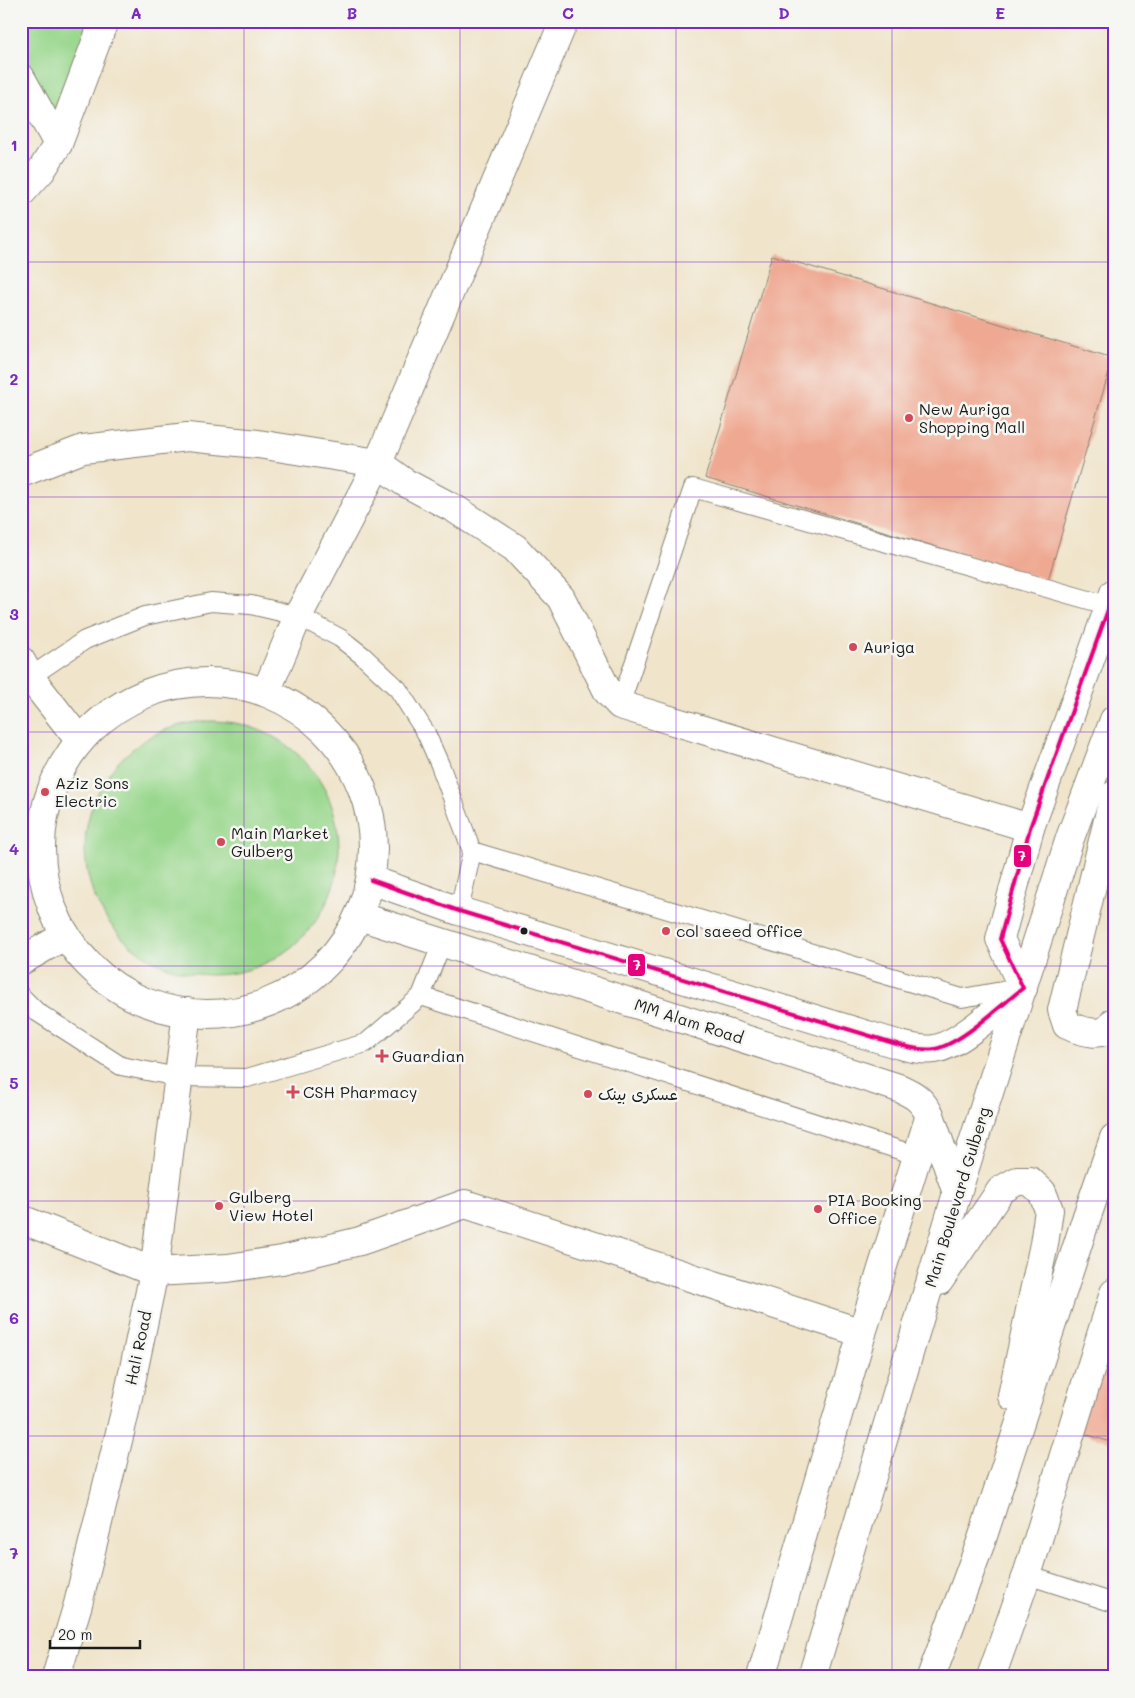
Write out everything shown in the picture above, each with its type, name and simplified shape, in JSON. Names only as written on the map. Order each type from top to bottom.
[{"type":"street","points":[[21,193],[42,171],[58,144],[104,21]]},
{"type":"street","points":[[266,692],[298,616],[378,463],[564,21]]},
{"type":"street","points":[[21,78],[58,144]]},
{"type":"street","points":[[21,473],[83,450],[187,437],[258,444],[378,463],[404,482],[455,509],[515,548],[561,598],[608,692],[620,705],[1030,828]]},
{"type":"street","points":[[371,880],[459,911],[882,1040],[919,1049],[933,1050],[949,1045],[1023,988],[1000,939],[1030,828],[1112,599]]},
{"type":"street","points":[[24,675],[80,741]]},
{"type":"street","points":[[216,682],[266,692],[301,710],[330,735],[353,767],[368,802],[374,841],[371,880],[359,916],[337,952],[307,981],[270,1001],[229,1012],[187,1012],[158,1006],[106,979],[83,959],[66,935],[51,904],[42,870],[41,836],[47,802],[60,769],[80,741],[119,707],[165,687],[216,682]]},
{"type":"street","name":"Main Boulevard Gulberg","points":[[812,1677],[957,1193],[1070,838],[1114,720]]},
{"type":"street","points":[[1114,794],[1062,1010],[1067,1025],[1081,1031],[1098,1033],[1112,1026],[1114,1022]]},
{"type":"street","name":"MM Alam Road","points":[[359,916],[899,1088],[914,1095],[924,1103],[930,1115],[957,1193]]},
{"type":"street","points":[[21,960],[66,935]]},
{"type":"street","name":"Hali Road","points":[[56,1677],[78,1604],[122,1425],[154,1272],[187,1012]]},
{"type":"street","points":[[761,1677],[862,1333],[930,1115]]},
{"type":"street","points":[[931,1677],[982,1539],[1114,1138]]},
{"type":"street","points":[[924,1303],[1001,1190],[1017,1180],[1030,1181],[1042,1192],[1049,1210],[1044,1244],[982,1539]]},
{"type":"street","points":[[1086,1219],[1114,1202]]},
{"type":"street","points":[[21,1219],[154,1272],[228,1268],[282,1260],[360,1241],[465,1204],[862,1333]]},
{"type":"street","points":[[991,1677],[1027,1574],[1114,1293]]},
{"type":"lane","points":[[620,705],[693,488],[1112,599]]},
{"type":"lane","points":[[24,675],[86,640],[145,616],[211,602],[250,605],[298,616],[340,638],[363,656],[398,689],[426,733],[440,765],[472,851],[459,911]]},
{"type":"lane","points":[[472,851],[962,998],[1023,988]]},
{"type":"lane","points":[[21,996],[38,1012],[121,1066],[178,1077],[247,1078],[366,1044],[421,996],[442,943]]},
{"type":"lane","points":[[421,996],[918,1156]]},
{"type":"lane","points":[[1027,1574],[1114,1603]]},
{"type":"green space","points":[[21,21],[92,21],[52,115],[21,57]]},
{"type":"green space","points":[[212,721],[249,726],[283,742],[302,758],[318,777],[334,811],[339,848],[334,885],[318,919],[302,938],[283,954],[249,970],[212,975],[175,970],[141,954],[122,938],[106,919],[90,885],[85,848],[90,811],[106,777],[122,758],[141,742],[175,726]]},
{"type":"building","name":"New Auriga Shopping Mall","points":[[772,255],[1113,358],[1048,580],[705,478]]},
{"type":"building","points":[[1114,1322],[1114,1443],[1078,1432]]},
{"type":"transit line","name":"7","points":[[371,880],[459,911],[900,1045],[926,1050],[945,1046],[968,1032],[1023,988],[1000,939],[1030,828],[1114,593]]},
{"type":"place","name":"New Auriga Shopping Mall","points":[[909,418]]},
{"type":"place","name":"Auriga","points":[[853,647]]},
{"type":"place","name":"Aziz Sons Electric","points":[[45,792]]},
{"type":"place","name":"Main Market Gulberg","points":[[221,842]]},
{"type":"place","name":"col saeed office","points":[[666,931]]},
{"type":"place","name":"Guardian","points":[[382,1056]]},
{"type":"place","name":"CSH Pharmacy","points":[[293,1092]]},
{"type":"place","name":"عسکری بینک","points":[[588,1094]]},
{"type":"place","name":"Gulberg View Hotel","points":[[219,1206]]},
{"type":"place","name":"PIA Booking Office","points":[[818,1209]]}]
